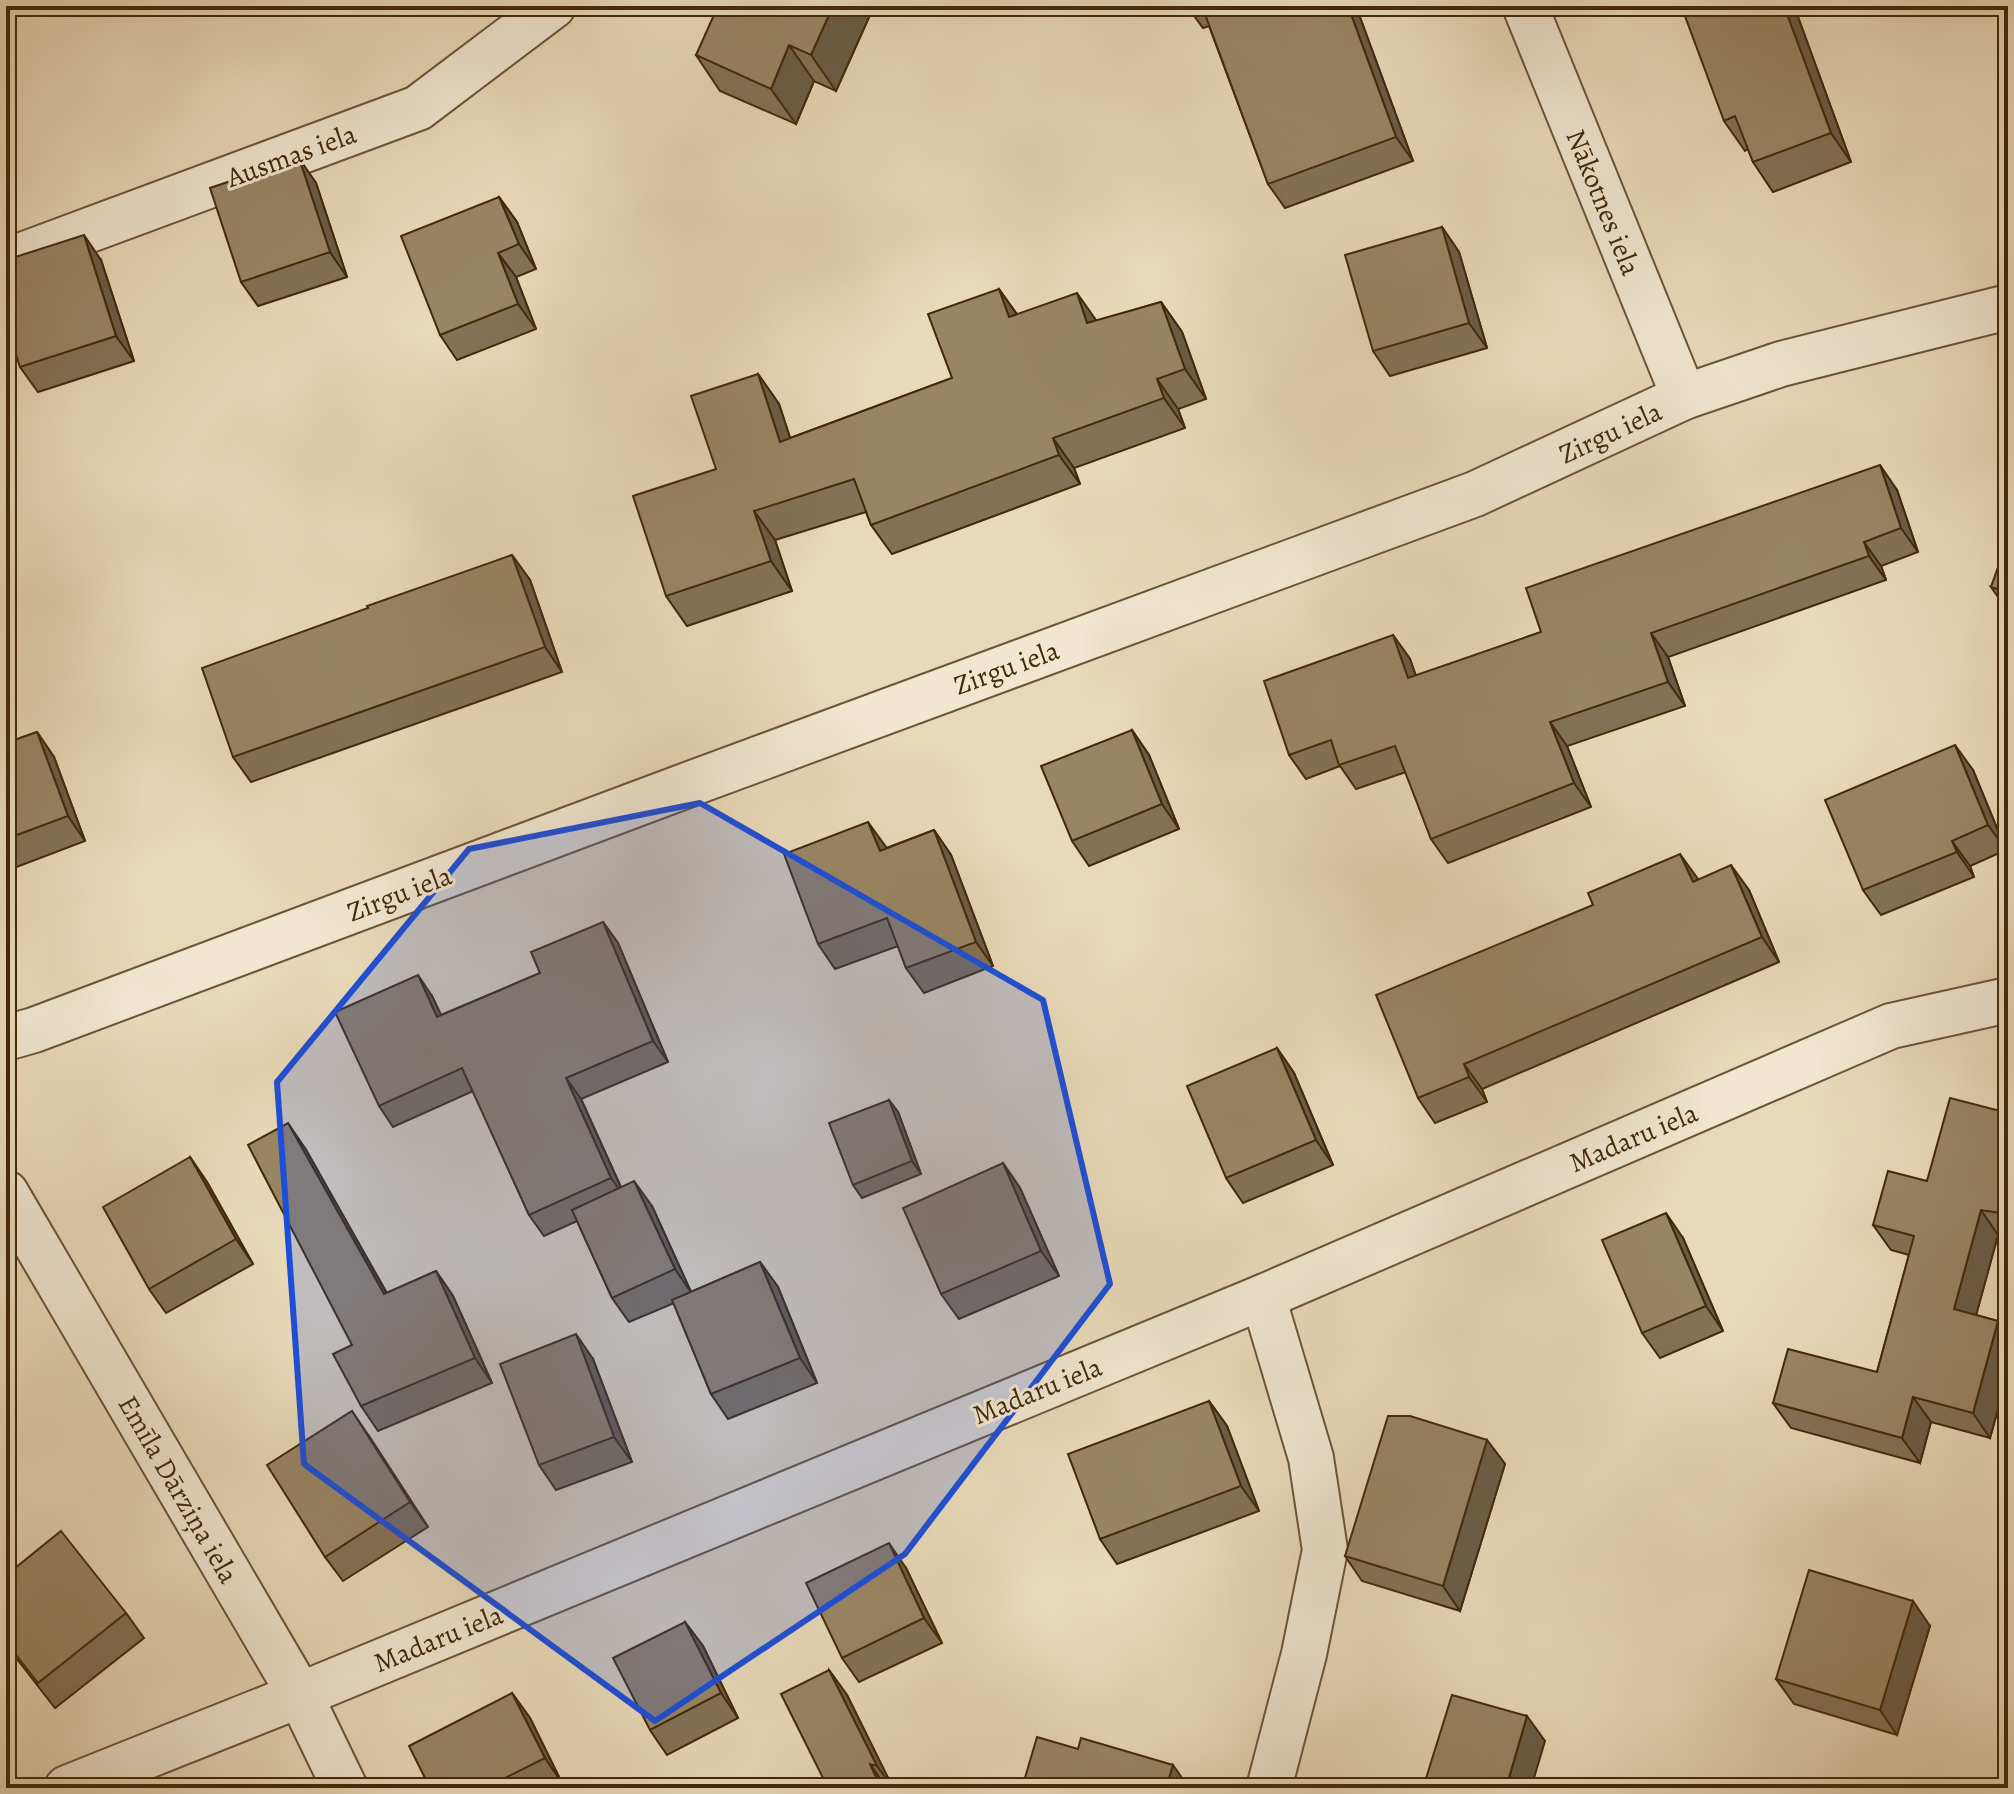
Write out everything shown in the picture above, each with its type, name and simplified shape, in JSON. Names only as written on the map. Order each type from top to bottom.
[{"type":"street","name":"Ausmas iela","points":[[6,261],[418,108],[553,6]]},
{"type":"street","name":"Nākotnes iela","points":[[1525,6],[1684,397]]},
{"type":"street","name":"Zirgu iela","points":[[6,1038],[1475,494],[1684,397],[1781,364],[2008,307]]},
{"type":"street","name":"Madaru iela","points":[[67,1788],[300,1695],[1263,1297],[1891,1026],[2008,1000]]},
{"type":"street","name":"Emīla Dārziņa iela","points":[[6,1193],[300,1695],[345,1788]]},
{"type":"street","points":[[1263,1297],[1311,1458],[1325,1550],[1304,1654],[1269,1788]]},
{"type":"highlighted area","points":[[700,803],[1043,1000],[1110,1284],[905,1554],[655,1721],[304,1464],[277,1082],[469,849]]},
{"type":"building","points":[[718,6],[833,6],[811,55],[789,45],[771,89],[696,55]]},
{"type":"building","points":[[1202,6],[1348,6],[1396,137],[1268,184]]},
{"type":"building","points":[[1784,6],[1831,133],[1753,162],[1735,116],[1724,121],[1682,8]]},
{"type":"building","points":[[299,158],[330,252],[241,282],[210,188]]},
{"type":"building","points":[[499,197],[519,244],[498,253],[518,304],[440,335],[401,236]]},
{"type":"building","points":[[1442,227],[1469,323],[1373,351],[1345,255]]},
{"type":"building","points":[[84,235],[116,336],[20,367],[6,323],[6,260]]},
{"type":"building","points":[[999,289],[1009,317],[1077,293],[1087,323],[1161,302],[1185,369],[1157,379],[1164,398],[1053,438],[1059,455],[871,525],[854,479],[754,511],[771,561],[666,596],[633,496],[716,469],[691,396],[758,374],[780,442],[952,378],[928,314]]},
{"type":"building","points":[[1880,465],[1901,528],[1864,542],[1869,556],[1651,633],[1668,682],[1550,722],[1574,783],[1431,839],[1395,746],[1339,765],[1331,740],[1289,755],[1264,681],[1393,635],[1408,678],[1541,632],[1526,588]]},
{"type":"building","points":[[2008,539],[2008,593],[1991,587]]},
{"type":"building","points":[[512,555],[545,647],[233,757],[202,668]]},
{"type":"building","points":[[1132,730],[1162,804],[1072,841],[1041,766]]},
{"type":"building","points":[[37,732],[68,816],[6,839],[6,743]]},
{"type":"building","points":[[1955,745],[1988,825],[1952,841],[1957,852],[1863,890],[1825,800]]},
{"type":"building","points":[[868,822],[880,851],[934,830],[976,942],[906,968],[887,918],[818,944],[784,854]]},
{"type":"building","points":[[1680,854],[1693,882],[1731,865],[1762,937],[1464,1064],[1469,1077],[1418,1098],[1376,995],[1593,905],[1588,893]]},
{"type":"building","points":[[603,922],[653,1041],[566,1078],[611,1178],[529,1215],[462,1068],[379,1106],[335,1012],[418,975],[437,1017],[540,973],[531,952]]},
{"type":"building","points":[[1277,1048],[1316,1140],[1226,1178],[1187,1086]]},
{"type":"building","points":[[1950,1098],[2008,1113],[2008,1214],[1981,1210],[1954,1309],[1998,1321],[1973,1413],[1913,1397],[1902,1438],[1773,1403],[1788,1349],[1877,1372],[1914,1236],[1873,1225],[1888,1171],[1927,1181]]},
{"type":"building","points":[[889,1100],[912,1161],[853,1185],[829,1123]]},
{"type":"building","points":[[288,1123],[384,1294],[436,1271],[475,1358],[361,1406],[333,1354],[352,1345],[248,1145]]},
{"type":"building","points":[[190,1157],[236,1239],[149,1289],[103,1207]]},
{"type":"building","points":[[1003,1163],[1041,1251],[941,1294],[903,1208]]},
{"type":"building","points":[[634,1181],[675,1269],[612,1298],[572,1210]]},
{"type":"building","points":[[1666,1213],[1706,1306],[1642,1333],[1602,1240]]},
{"type":"building","points":[[760,1262],[800,1358],[711,1394],[672,1300]]},
{"type":"building","points":[[576,1334],[614,1437],[539,1465],[500,1364]]},
{"type":"building","points":[[1209,1401],[1241,1486],[1100,1539],[1068,1454]]},
{"type":"building","points":[[352,1411],[410,1502],[325,1557],[267,1465]]},
{"type":"building","points":[[1388,1416],[1410,1416],[1487,1440],[1443,1586],[1345,1556]]},
{"type":"building","points":[[61,1531],[126,1613],[38,1683],[6,1642],[6,1556],[15,1568]]},
{"type":"building","points":[[889,1543],[924,1618],[842,1658],[806,1583]]},
{"type":"building","points":[[1809,1570],[1913,1601],[1880,1710],[1776,1679]]},
{"type":"building","points":[[685,1622],[721,1693],[650,1730],[613,1658]]},
{"type":"building","points":[[829,1670],[877,1766],[870,1764],[881,1788],[828,1788],[781,1694]]},
{"type":"building","points":[[512,1693],[545,1758],[485,1788],[430,1788],[409,1746]]},
{"type":"building","points":[[1452,1695],[1527,1716],[1506,1788],[1423,1788]]},
{"type":"building","points":[[1037,1737],[1078,1749],[1081,1738],[1173,1765],[1166,1788],[1022,1788]]}]
